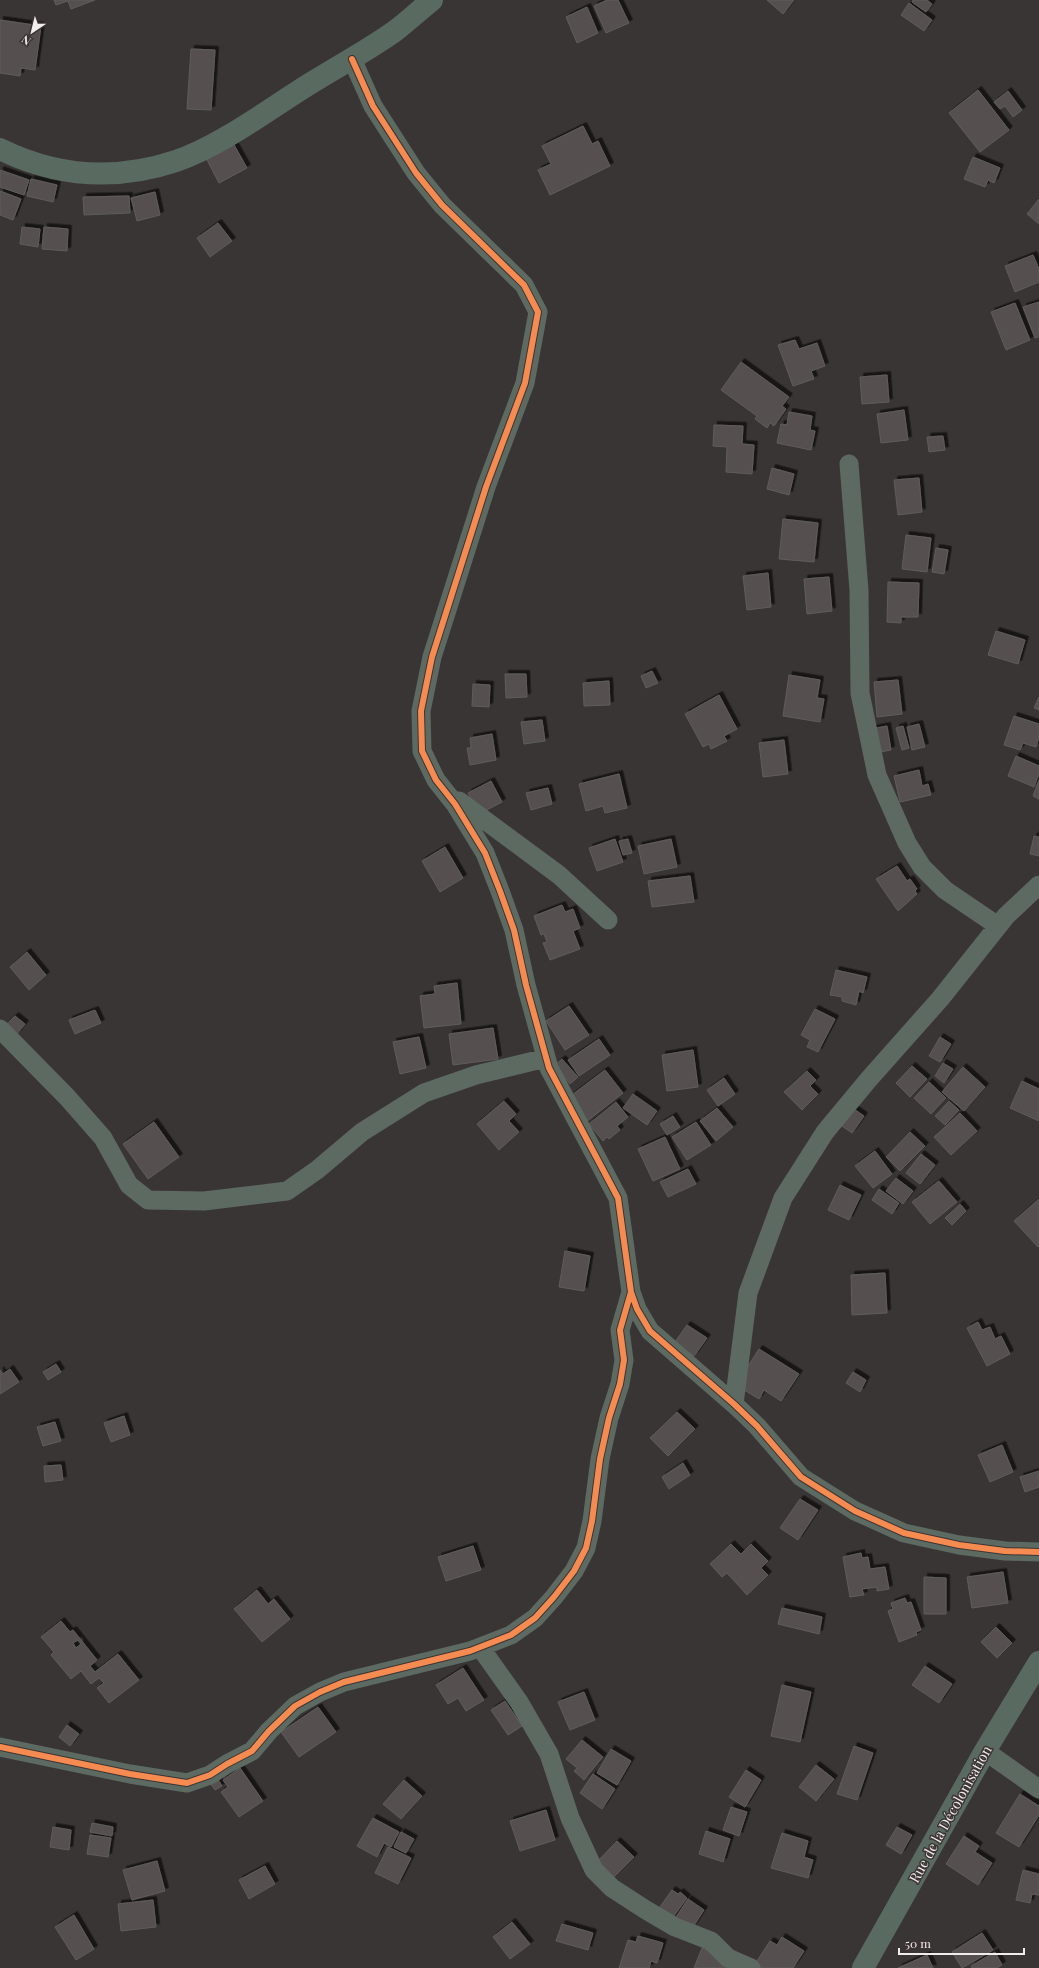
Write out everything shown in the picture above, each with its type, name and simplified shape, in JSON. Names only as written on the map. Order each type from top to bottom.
[{"type":"street","points":[[0,149],[47,167],[80,173],[113,175],[144,170],[177,161],[211,145],[352,60],[396,30],[432,0]]},
{"type":"street","points":[[352,60],[373,106],[416,174],[442,205],[524,285],[538,312],[525,383],[486,487],[432,657],[421,711],[422,751],[436,780],[455,804],[485,853],[514,930],[526,985],[549,1068],[618,1198],[631,1292],[637,1309],[650,1331],[757,1426],[801,1477],[855,1511],[904,1533],[959,1545],[1005,1551],[1039,1552]]},
{"type":"street","points":[[849,464],[859,590],[860,693],[877,775],[907,843],[922,867],[944,890],[998,926]]},
{"type":"street","points":[[443,788],[490,826],[559,875],[608,920]]},
{"type":"street","points":[[734,1404],[748,1293],[783,1198],[825,1132],[869,1079],[940,999],[1006,916],[1039,885]]},
{"type":"street","points":[[0,1029],[67,1097],[103,1138],[129,1185],[148,1200],[204,1201],[287,1191],[317,1170],[362,1132],[424,1093],[476,1075],[546,1058]]},
{"type":"street","points":[[0,1747],[130,1774],[187,1783],[210,1775],[252,1751],[269,1731],[295,1706],[320,1692],[344,1682],[414,1666],[480,1647],[511,1635],[535,1618],[554,1597],[574,1571],[586,1548],[592,1521],[606,1432],[620,1384],[624,1360],[620,1330],[631,1292]]},
{"type":"street","points":[[480,1647],[519,1702],[549,1754],[570,1818],[594,1870],[612,1888],[646,1910],[675,1927],[711,1941],[728,1958],[750,1968]]},
{"type":"street","name":"Rue de la Décolonisation","points":[[863,1968],[985,1751],[1039,1662]]},
{"type":"street","points":[[985,1751],[1039,1789]]},
{"type":"building","points":[[54,0],[95,0],[71,9],[68,1],[56,5]]},
{"type":"building","points":[[607,0],[618,0],[629,23],[606,33],[594,6]]},
{"type":"building","points":[[767,0],[794,0],[783,14]]},
{"type":"building","points":[[913,0],[927,0],[932,4],[926,12],[912,2]]},
{"type":"building","points":[[909,3],[932,20],[924,31],[901,15]]},
{"type":"building","points":[[587,7],[598,33],[577,43],[566,17]]},
{"type":"building","points":[[0,20],[41,26],[35,70],[21,68],[20,76],[0,73]]},
{"type":"building","points":[[191,49],[215,50],[211,110],[187,109]]},
{"type":"building","points":[[978,90],[1009,130],[980,152],[949,113]]},
{"type":"building","points":[[1008,91],[1022,110],[1013,117],[1005,106],[1000,109],[994,102]]},
{"type":"building","points":[[583,126],[592,144],[598,141],[610,166],[550,195],[538,170],[551,164],[542,146]]},
{"type":"building","points":[[233,143],[247,168],[219,183],[206,158]]},
{"type":"building","points":[[973,157],[1000,168],[994,183],[988,180],[985,187],[964,179]]},
{"type":"building","points":[[0,170],[29,180],[24,195],[0,187]]},
{"type":"building","points":[[31,179],[57,185],[53,202],[27,196]]},
{"type":"building","points":[[0,191],[21,199],[13,220],[0,215]]},
{"type":"building","points":[[155,192],[160,215],[137,221],[131,198]]},
{"type":"building","points":[[129,196],[130,213],[84,215],[83,197]]},
{"type":"building","points":[[1039,199],[1039,224],[1027,214]]},
{"type":"building","points":[[218,223],[232,241],[210,257],[197,238]]},
{"type":"building","points":[[22,227],[40,229],[38,247],[20,244]]},
{"type":"building","points":[[44,227],[68,229],[67,251],[42,249]]},
{"type":"building","points":[[1033,255],[1039,269],[1039,282],[1015,292],[1005,266]]},
{"type":"building","points":[[1039,302],[1039,337],[1035,338],[1023,307]]},
{"type":"building","points":[[1015,303],[1030,340],[1006,350],[991,312]]},
{"type":"building","points":[[795,340],[799,349],[817,343],[825,366],[811,371],[814,379],[793,386],[778,345]]},
{"type":"building","points":[[741,362],[789,397],[782,406],[786,409],[774,426],[770,423],[767,428],[755,419],[757,416],[721,390]]},
{"type":"building","points":[[887,375],[889,402],[862,404],[860,377]]},
{"type":"building","points":[[904,410],[908,440],[881,443],[877,414]]},
{"type":"building","points":[[789,412],[812,416],[810,430],[815,431],[811,450],[777,443],[781,424],[787,425]]},
{"type":"building","points":[[714,425],[743,426],[742,444],[754,445],[752,474],[726,472],[727,447],[713,446]]},
{"type":"building","points":[[943,436],[945,450],[929,452],[927,437]]},
{"type":"building","points":[[772,468],[794,474],[789,495],[767,489]]},
{"type":"building","points":[[919,478],[922,512],[898,515],[894,480]]},
{"type":"building","points":[[783,519],[818,523],[814,562],[779,559]]},
{"type":"building","points":[[906,535],[931,538],[927,572],[902,569]]},
{"type":"building","points":[[936,548],[948,550],[944,574],[932,572]]},
{"type":"building","points":[[768,573],[771,607],[747,610],[743,576]]},
{"type":"building","points":[[829,577],[832,611],[807,614],[804,579]]},
{"type":"building","points":[[888,582],[919,583],[918,617],[901,617],[901,623],[887,622]]},
{"type":"building","points":[[996,631],[1025,640],[1018,664],[988,655]]},
{"type":"building","points":[[652,671],[658,683],[646,688],[641,676]]},
{"type":"building","points":[[505,674],[526,674],[527,697],[506,698]]},
{"type":"building","points":[[789,675],[820,680],[817,698],[824,699],[820,722],[783,716]]},
{"type":"building","points":[[898,680],[902,714],[877,717],[874,682]]},
{"type":"building","points":[[609,681],[610,705],[584,706],[583,683]]},
{"type":"building","points":[[473,684],[490,685],[489,707],[472,706]]},
{"type":"building","points":[[719,695],[737,729],[724,736],[727,741],[711,749],[709,744],[703,747],[685,714]]},
{"type":"building","points":[[1039,697],[1039,710],[1034,708]]},
{"type":"building","points":[[1014,716],[1039,724],[1039,737],[1036,747],[1023,743],[1020,750],[1004,745]]},
{"type":"building","points":[[542,720],[545,741],[524,744],[521,722]]},
{"type":"building","points":[[919,724],[925,747],[912,750],[907,727]]},
{"type":"building","points":[[887,726],[891,750],[875,753],[871,729]]},
{"type":"building","points":[[903,726],[909,748],[902,750],[896,728]]},
{"type":"building","points":[[492,734],[496,760],[470,765],[467,748],[471,748],[470,738]]},
{"type":"building","points":[[784,740],[788,774],[763,777],[759,743]]},
{"type":"building","points":[[1016,756],[1039,766],[1039,774],[1034,787],[1008,776]]},
{"type":"building","points":[[919,770],[922,786],[928,784],[931,795],[900,802],[894,776]]},
{"type":"building","points":[[619,774],[627,808],[605,813],[603,806],[586,811],[579,784]]},
{"type":"building","points":[[1039,780],[1039,799],[1033,796]]},
{"type":"building","points":[[491,781],[502,802],[479,814],[468,793]]},
{"type":"building","points":[[548,788],[552,804],[531,810],[526,793]]},
{"type":"building","points":[[1034,836],[1039,837],[1039,856],[1030,854]]},
{"type":"building","points":[[615,839],[623,862],[597,871],[589,848]]},
{"type":"building","points":[[628,839],[632,853],[623,855],[619,841]]},
{"type":"building","points":[[671,839],[677,867],[644,874],[638,846]]},
{"type":"building","points":[[445,847],[463,878],[440,892],[422,861]]},
{"type":"building","points":[[897,866],[907,881],[910,879],[917,889],[915,891],[917,894],[898,911],[876,879]]},
{"type":"building","points":[[690,876],[694,902],[652,907],[648,881]]},
{"type":"building","points":[[562,905],[565,912],[573,909],[580,928],[573,931],[580,949],[550,960],[543,943],[547,942],[544,934],[541,935],[534,916]]},
{"type":"building","points":[[27,952],[46,975],[29,990],[10,967]]},
{"type":"building","points":[[836,970],[867,977],[863,993],[859,991],[856,1005],[842,1001],[842,997],[830,995]]},
{"type":"building","points":[[457,983],[461,1024],[424,1028],[420,996],[435,994],[434,986]]},
{"type":"building","points":[[569,1006],[589,1035],[565,1050],[546,1021]]},
{"type":"building","points":[[815,1009],[835,1019],[818,1052],[807,1047],[810,1040],[801,1035]]},
{"type":"building","points":[[95,1010],[101,1023],[75,1034],[69,1020]]},
{"type":"building","points":[[15,1016],[25,1024],[16,1035],[5,1026]]},
{"type":"building","points":[[493,1028],[498,1059],[453,1065],[449,1034]]},
{"type":"building","points":[[419,1037],[426,1068],[400,1074],[393,1042]]},
{"type":"building","points":[[940,1037],[951,1044],[940,1062],[929,1056]]},
{"type":"building","points":[[599,1039],[610,1055],[579,1076],[568,1060]]},
{"type":"building","points":[[693,1050],[698,1087],[667,1091],[662,1055]]},
{"type":"building","points":[[562,1059],[578,1077],[570,1084],[555,1065]]},
{"type":"building","points":[[943,1063],[953,1069],[944,1083],[935,1076]]},
{"type":"building","points":[[912,1066],[927,1079],[910,1097],[896,1083]]},
{"type":"building","points":[[963,1067],[985,1087],[964,1111],[942,1092]]},
{"type":"building","points":[[605,1070],[623,1093],[586,1122],[568,1098]]},
{"type":"building","points":[[807,1071],[816,1080],[810,1086],[818,1094],[802,1110],[784,1092]]},
{"type":"building","points":[[724,1078],[735,1094],[718,1106],[707,1090]]},
{"type":"building","points":[[1022,1081],[1039,1089],[1039,1121],[1010,1108]]},
{"type":"building","points":[[929,1082],[946,1098],[931,1114],[914,1098]]},
{"type":"building","points":[[633,1094],[657,1111],[647,1125],[623,1108]]},
{"type":"building","points":[[504,1101],[516,1114],[509,1121],[519,1132],[499,1150],[477,1124]]},
{"type":"building","points":[[949,1101],[959,1110],[945,1125],[935,1116]]},
{"type":"building","points":[[616,1102],[628,1117],[617,1126],[620,1130],[609,1139],[607,1137],[603,1141],[589,1124]]},
{"type":"building","points":[[851,1107],[864,1116],[852,1133],[839,1124]]},
{"type":"building","points":[[717,1108],[733,1127],[716,1141],[700,1121]]},
{"type":"building","points":[[960,1113],[977,1131],[951,1155],[934,1137]]},
{"type":"building","points":[[673,1116],[680,1127],[667,1135],[660,1124]]},
{"type":"building","points":[[154,1122],[179,1157],[148,1179],[123,1144]]},
{"type":"building","points":[[696,1122],[711,1145],[687,1160],[672,1137]]},
{"type":"building","points":[[910,1132],[925,1146],[900,1171],[886,1157]]},
{"type":"building","points":[[665,1137],[680,1169],[653,1181],[638,1149]]},
{"type":"building","points":[[875,1151],[892,1174],[873,1188],[855,1166]]},
{"type":"building","points":[[921,1154],[935,1165],[920,1184],[906,1173]]},
{"type":"building","points":[[688,1169],[696,1184],[668,1197],[660,1182]]},
{"type":"building","points":[[896,1178],[913,1191],[903,1204],[886,1191]]},
{"type":"building","points":[[939,1181],[957,1202],[930,1224],[912,1202]]},
{"type":"building","points":[[840,1185],[861,1195],[849,1220],[828,1210]]},
{"type":"building","points":[[879,1189],[899,1203],[892,1214],[872,1200]]},
{"type":"building","points":[[1039,1199],[1039,1245],[1038,1247],[1014,1221]]},
{"type":"building","points":[[960,1204],[966,1211],[952,1225],[945,1218]]},
{"type":"building","points":[[565,1251],[590,1256],[584,1291],[559,1287]]},
{"type":"building","points":[[885,1273],[887,1313],[852,1315],[851,1275]]},
{"type":"building","points":[[978,1322],[982,1330],[990,1327],[995,1339],[1001,1336],[1010,1354],[987,1366],[967,1328]]},
{"type":"building","points":[[687,1325],[707,1338],[694,1356],[675,1342]]},
{"type":"building","points":[[759,1349],[799,1374],[781,1401],[764,1390],[759,1399],[736,1385]]},
{"type":"building","points":[[56,1364],[61,1372],[48,1380],[43,1372]]},
{"type":"building","points":[[10,1369],[19,1382],[0,1394],[0,1370],[3,1374]]},
{"type":"building","points":[[853,1372],[866,1380],[860,1392],[846,1383]]},
{"type":"building","points":[[677,1412],[695,1429],[668,1456],[650,1438]]},
{"type":"building","points":[[124,1416],[130,1435],[111,1442],[104,1423]]},
{"type":"building","points":[[55,1422],[61,1441],[43,1446],[37,1427]]},
{"type":"building","points":[[1002,1445],[1013,1472],[990,1482],[978,1455]]},
{"type":"building","points":[[683,1463],[690,1475],[669,1489],[662,1477]]},
{"type":"building","points":[[61,1465],[63,1480],[45,1482],[44,1466]]},
{"type":"building","points":[[1039,1471],[1039,1487],[1025,1492],[1020,1477]]},
{"type":"building","points":[[800,1499],[818,1510],[798,1540],[780,1528]]},
{"type":"building","points":[[731,1544],[741,1554],[751,1544],[768,1561],[761,1568],[768,1575],[747,1595],[727,1573],[722,1577],[710,1564]]},
{"type":"building","points":[[473,1546],[481,1570],[446,1581],[438,1557]]},
{"type":"building","points":[[861,1553],[862,1558],[868,1557],[870,1569],[885,1567],[889,1589],[877,1591],[877,1587],[862,1589],[864,1595],[850,1597],[843,1557]]},
{"type":"building","points":[[1003,1572],[1008,1603],[972,1608],[967,1577]]},
{"type":"building","points":[[924,1577],[946,1578],[946,1614],[924,1614]]},
{"type":"building","points":[[257,1590],[268,1604],[274,1599],[290,1619],[262,1642],[234,1609]]},
{"type":"building","points":[[905,1598],[907,1603],[911,1602],[921,1630],[916,1632],[917,1635],[899,1642],[888,1611],[893,1609],[891,1603]]},
{"type":"building","points":[[782,1608],[822,1617],[819,1634],[778,1624]]},
{"type":"building","points":[[61,1621],[70,1632],[73,1630],[97,1660],[90,1666],[95,1672],[118,1654],[139,1680],[109,1703],[97,1688],[104,1683],[99,1678],[91,1684],[81,1671],[71,1679],[51,1655],[54,1652],[41,1637]],"holes":[[[78,1640],[81,1644],[76,1648],[73,1643]]]},
{"type":"building","points":[[996,1627],[1012,1643],[997,1658],[981,1642]]},
{"type":"building","points":[[925,1666],[952,1684],[939,1703],[912,1685]]},
{"type":"building","points":[[463,1668],[484,1700],[466,1711],[458,1698],[448,1704],[436,1685]]},
{"type":"building","points":[[782,1685],[811,1692],[800,1742],[771,1736]]},
{"type":"building","points":[[584,1692],[595,1720],[570,1730],[558,1702]]},
{"type":"building","points":[[505,1701],[522,1726],[508,1735],[491,1710]]},
{"type":"building","points":[[318,1707],[336,1732],[299,1757],[281,1732]]},
{"type":"building","points":[[67,1725],[79,1734],[70,1746],[59,1737]]},
{"type":"building","points":[[582,1740],[603,1757],[584,1780],[574,1771],[577,1768],[566,1759]]},
{"type":"building","points":[[854,1746],[873,1753],[857,1800],[837,1794]]},
{"type":"building","points":[[611,1749],[631,1761],[617,1785],[597,1773]]},
{"type":"building","points":[[816,1765],[834,1779],[816,1801],[799,1787]]},
{"type":"building","points":[[240,1768],[263,1801],[239,1817],[221,1792],[228,1787],[223,1780]]},
{"type":"building","points":[[746,1770],[761,1780],[745,1807],[729,1797]]},
{"type":"building","points":[[593,1774],[615,1789],[602,1809],[580,1793]]},
{"type":"building","points":[[217,1778],[222,1786],[215,1790],[210,1783]]},
{"type":"building","points":[[404,1780],[422,1796],[401,1819],[383,1804]]},
{"type":"building","points":[[1020,1794],[1039,1806],[1039,1815],[1019,1847],[996,1833]]},
{"type":"building","points":[[731,1807],[747,1812],[739,1836],[723,1830]]},
{"type":"building","points":[[546,1810],[555,1840],[520,1851],[510,1821]]},
{"type":"building","points":[[373,1818],[399,1832],[391,1847],[384,1843],[377,1857],[357,1846]]},
{"type":"building","points":[[92,1823],[113,1827],[112,1836],[90,1832]]},
{"type":"building","points":[[53,1827],[71,1830],[69,1850],[50,1847]]},
{"type":"building","points":[[897,1827],[912,1835],[901,1854],[886,1845]]},
{"type":"building","points":[[706,1831],[730,1839],[723,1862],[699,1854]]},
{"type":"building","points":[[401,1832],[414,1839],[406,1853],[394,1847]]},
{"type":"building","points":[[782,1833],[808,1841],[804,1857],[813,1860],[808,1878],[771,1868]]},
{"type":"building","points":[[90,1835],[111,1838],[108,1857],[87,1854]]},
{"type":"building","points":[[964,1836],[979,1846],[975,1852],[992,1863],[978,1885],[946,1864]]},
{"type":"building","points":[[617,1841],[634,1857],[611,1880],[595,1864]]},
{"type":"building","points":[[388,1847],[411,1858],[398,1884],[375,1873]]},
{"type":"building","points":[[157,1861],[165,1891],[132,1900],[123,1870]]},
{"type":"building","points":[[265,1866],[275,1884],[249,1899],[239,1880]]},
{"type":"building","points":[[1023,1870],[1039,1874],[1039,1895],[1032,1894],[1030,1903],[1016,1900]]},
{"type":"building","points":[[672,1890],[678,1894],[680,1892],[687,1898],[670,1921],[657,1911]]},
{"type":"building","points":[[688,1899],[704,1910],[693,1927],[673,1922]]},
{"type":"building","points":[[153,1900],[156,1927],[121,1931],[118,1904]]},
{"type":"building","points":[[74,1915],[94,1949],[76,1960],[55,1927]]},
{"type":"building","points":[[512,1922],[530,1944],[510,1959],[493,1937]]},
{"type":"building","points":[[562,1924],[593,1933],[588,1950],[556,1941]]},
{"type":"building","points":[[982,1933],[993,1950],[962,1968],[952,1952]]},
{"type":"building","points":[[638,1936],[663,1943],[657,1963],[651,1961],[649,1968],[619,1968],[628,1940],[636,1942]]},
{"type":"building","points":[[782,1937],[804,1951],[793,1968],[762,1968],[755,1964],[770,1941],[777,1945]]},
{"type":"building","points":[[702,1948],[724,1957],[721,1964],[729,1968],[694,1968]]},
{"type":"building","points":[[995,1952],[1002,1965],[997,1968],[972,1968],[971,1966]]},
{"type":"building","points":[[927,1955],[933,1968],[898,1968]]},
{"type":"cycle path","points":[[352,59],[373,106],[416,173],[442,205],[524,285],[538,312],[525,383],[486,487],[432,657],[421,711],[422,751],[436,780],[455,804],[485,853],[500,891],[514,930],[526,985],[549,1068],[618,1198],[631,1292],[637,1309],[650,1331],[757,1426],[801,1477],[855,1511],[904,1533],[959,1545],[1005,1551],[1039,1552]]},
{"type":"cycle path","points":[[0,1747],[130,1774],[187,1783],[210,1775],[252,1751],[269,1731],[295,1706],[320,1692],[344,1682],[470,1651],[511,1635],[535,1618],[554,1597],[574,1571],[586,1548],[592,1521],[600,1459],[609,1418],[620,1384],[624,1360],[620,1330],[631,1292]]}]
